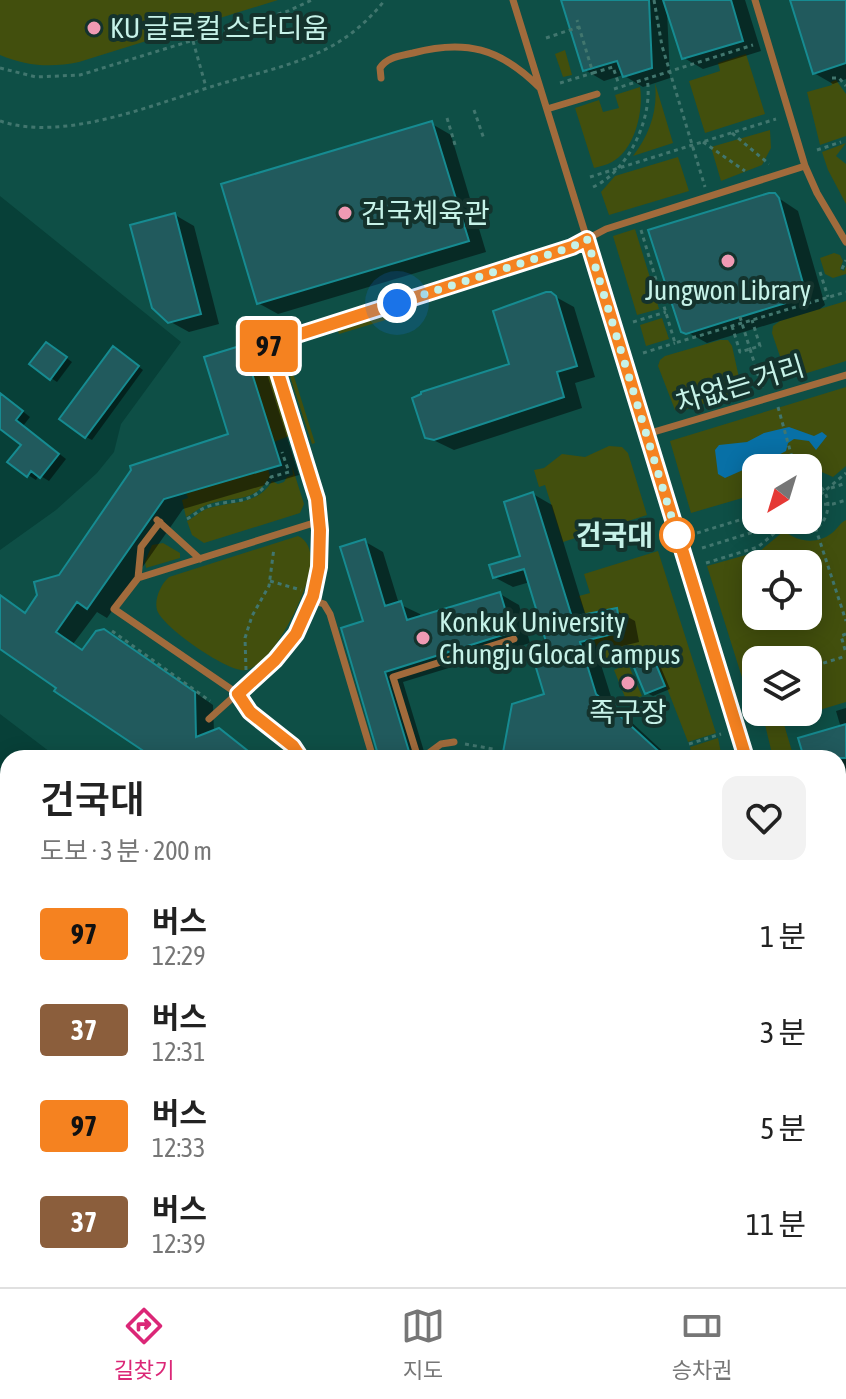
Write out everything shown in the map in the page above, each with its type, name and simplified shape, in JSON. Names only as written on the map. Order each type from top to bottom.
[{"type":"lane","points":[[513,0],[744,750]]},
{"type":"lane","points":[[755,0],[805,166],[846,242]]},
{"type":"lane","points":[[381,78],[381,65],[394,58],[439,47],[466,45],[500,57],[540,89]]},
{"type":"lane","points":[[547,109],[597,94]]},
{"type":"lane","points":[[209,719],[283,652],[296,634],[313,597],[319,567],[317,499],[269,344],[572,247],[606,229],[805,166]]},
{"type":"lane","name":"차없는 거리","points":[[647,434],[846,375]]},
{"type":"lane","points":[[200,559],[158,520],[141,547],[138,578],[114,609],[238,694],[250,712],[296,750]]},
{"type":"lane","points":[[138,578],[320,521]]},
{"type":"lane","points":[[313,597],[324,604],[330,614],[371,750]]},
{"type":"lane","points":[[417,750],[393,677],[514,639]]},
{"type":"lane","points":[[432,750],[441,744],[454,742]]},
{"type":"path","points":[[0,68],[19,75],[65,77],[98,70],[288,11],[312,0]]},
{"type":"path","points":[[0,121],[36,128],[69,126],[206,88],[325,50],[358,29],[385,0]]},
{"type":"path","points":[[654,0],[659,36],[707,190]]},
{"type":"path","points":[[577,20],[593,73]]},
{"type":"path","points":[[546,38],[579,27]]},
{"type":"path","points":[[193,41],[206,88]]},
{"type":"path","points":[[614,89],[753,45]]},
{"type":"path","points":[[560,83],[613,67],[620,86]]},
{"type":"path","points":[[593,187],[614,170],[642,129],[649,104],[647,78]]},
{"type":"path","points":[[832,78],[839,78],[846,86]]},
{"type":"path","points":[[474,110],[484,139]]},
{"type":"path","points":[[447,118],[456,148]]},
{"type":"path","points":[[590,177],[776,119]]},
{"type":"path","points":[[732,133],[769,164]]},
{"type":"path","points":[[703,142],[751,176]]},
{"type":"path","points":[[817,150],[841,142]]},
{"type":"path","points":[[637,219],[675,343]]},
{"type":"path","points":[[842,269],[846,260]]},
{"type":"path","points":[[820,272],[828,297]]},
{"type":"path","points":[[643,353],[846,292]]},
{"type":"path","points":[[633,322],[666,312]]},
{"type":"path","points":[[740,317],[765,399]]},
{"type":"path","points":[[732,326],[740,352],[760,346],[752,320]]},
{"type":"path","points":[[781,418],[792,454]]},
{"type":"path","points":[[187,519],[208,506],[255,496],[271,477],[289,472],[282,452]]},
{"type":"path","points":[[846,473],[808,505],[846,500]]},
{"type":"path","points":[[826,489],[846,483]]},
{"type":"path","points":[[822,486],[833,504],[828,520],[822,524]]},
{"type":"path","points":[[697,533],[742,519]]},
{"type":"path","points":[[702,548],[746,534]]},
{"type":"path","points":[[706,563],[758,547],[773,534]]},
{"type":"path","points":[[818,534],[846,621]]},
{"type":"path","points":[[246,670],[245,638],[252,616],[270,581],[274,543],[271,536]]},
{"type":"path","points":[[270,581],[313,597]]},
{"type":"path","points":[[112,631],[220,709]]},
{"type":"path","points":[[822,663],[846,655],[841,636],[846,634]]},
{"type":"path","points":[[689,744],[721,734]]},
{"type":"path","points":[[454,742],[493,749]]},
{"type":"shaded area","name":"Konkuk University Chungju Glocal Campus","points":[[0,0],[846,0],[846,750],[47,750],[0,714],[0,550],[56,510],[97,473],[114,452],[121,424],[181,342],[0,196]]},
{"type":"shaded area","points":[[789,427],[814,436],[822,432],[827,436],[816,450],[809,441],[794,439],[780,454],[742,454],[742,470],[725,478],[718,474],[715,450],[719,445],[747,442],[764,433]]},
{"type":"green space","name":"KU 글로컬 스타디움","points":[[0,0],[278,0],[79,62],[49,65],[19,62],[0,55]]},
{"type":"green space","points":[[565,50],[572,75],[563,77],[555,54]]},
{"type":"green space","points":[[746,54],[765,114],[705,133],[689,81],[720,71],[718,63]]},
{"type":"green space","points":[[836,80],[846,94],[846,136],[820,145],[807,92],[832,85],[831,82]]},
{"type":"green space","points":[[655,83],[673,143],[633,156],[652,121]]},
{"type":"green space","points":[[640,87],[639,118],[627,148],[610,163],[594,168],[575,108],[599,100],[603,112],[619,108],[615,95]]},
{"type":"green space","points":[[770,130],[771,148],[762,165],[721,181],[711,147]]},
{"type":"green space","points":[[846,143],[836,156],[846,164],[846,204],[822,152]]},
{"type":"green space","points":[[678,157],[689,191],[609,215],[601,192],[615,176]]},
{"type":"green space","points":[[635,229],[652,284],[646,286],[650,299],[656,298],[659,309],[637,315],[613,236]]},
{"type":"green space","points":[[834,253],[840,255],[843,261],[840,269],[844,271],[846,266],[846,274],[833,278],[825,274],[820,258]]},
{"type":"green space","points":[[846,301],[846,361],[787,377],[772,333],[773,326],[780,321]]},
{"type":"green space","points":[[410,305],[412,312],[339,334],[337,328]]},
{"type":"green space","points":[[662,318],[669,339],[646,346],[640,325]]},
{"type":"green space","points":[[258,340],[289,436],[274,442],[243,345]]},
{"type":"green space","points":[[728,340],[732,346],[742,391],[682,411],[675,410],[658,366],[660,360]]},
{"type":"green space","points":[[286,351],[315,443],[312,444],[284,358]]},
{"type":"green space","points":[[846,387],[846,466],[833,477],[822,472],[822,454],[742,454],[742,498],[691,513],[670,441]]},
{"type":"green space","points":[[609,446],[622,447],[628,453],[647,515],[563,542],[545,485],[539,487],[534,470],[544,468],[562,454],[585,457]]},
{"type":"green space","points":[[292,466],[304,504],[300,513],[204,543],[192,535],[187,521],[206,509],[252,498],[272,481],[278,484],[284,482],[293,475]]},
{"type":"green space","points":[[268,469],[270,476],[251,495],[209,504],[186,517],[182,500],[188,498],[186,492]]},
{"type":"green space","points":[[846,520],[846,702],[822,709],[822,646],[742,646],[742,677],[707,566],[742,556],[742,630],[822,630],[822,550],[761,550],[780,534],[814,541],[826,537]]},
{"type":"green space","points":[[298,536],[307,544],[311,561],[304,590],[276,644],[257,665],[239,670],[213,658],[171,627],[157,610],[159,592],[169,577]]},
{"type":"green space","points":[[163,543],[180,553],[180,558],[146,568],[145,562],[152,545]]},
{"type":"green space","points":[[658,551],[716,733],[688,742],[651,647],[619,660],[600,657],[579,596],[590,593],[584,574]]},
{"type":"green space","name":"족구장","points":[[628,664],[642,696],[627,702],[614,670]]},
{"type":"green space","points":[[765,726],[784,726],[792,750],[771,750]]},
{"type":"green space","points":[[718,738],[720,750],[691,750],[690,747]]},
{"type":"building","points":[[561,0],[649,0],[652,68],[623,77],[617,61],[583,71]]},
{"type":"building","points":[[663,0],[731,0],[743,41],[682,59]]},
{"type":"building","points":[[790,0],[846,0],[846,63],[813,74]]},
{"type":"building","name":"건국체육관","points":[[432,121],[469,241],[257,304],[221,184]]},
{"type":"building","name":"Jungwon Library","points":[[775,193],[779,198],[806,294],[802,298],[686,334],[681,332],[648,230]]},
{"type":"building","points":[[175,213],[201,314],[168,323],[152,308],[130,225]]},
{"type":"building","points":[[546,292],[556,296],[577,366],[557,372],[564,397],[434,440],[425,438],[412,398],[421,392],[509,364],[493,311]]},
{"type":"building","points":[[46,342],[67,357],[50,380],[29,364]]},
{"type":"building","points":[[243,345],[281,465],[164,499],[87,609],[77,602],[56,632],[82,650],[96,631],[104,629],[195,692],[196,737],[219,728],[247,750],[142,750],[54,691],[56,688],[0,649],[0,595],[25,613],[37,595],[34,582],[59,575],[131,470],[130,466],[228,434],[204,357]]},
{"type":"building","points":[[113,346],[139,366],[85,438],[59,419]]},
{"type":"building","points":[[0,393],[23,411],[16,420],[59,454],[40,478],[31,471],[27,477],[7,462],[21,445],[0,429]]},
{"type":"building","points":[[533,492],[572,617],[617,608],[621,632],[580,642],[596,694],[657,750],[503,750],[512,704],[544,694],[531,651],[547,645],[524,569],[493,578],[489,565],[520,556],[504,502]]},
{"type":"building","points":[[365,539],[385,606],[401,601],[407,620],[500,592],[512,632],[385,672],[409,750],[377,750],[341,628],[363,621],[340,547]]},
{"type":"building","points":[[653,657],[665,686],[645,694],[633,665]]},
{"type":"building","points":[[846,724],[846,750],[802,750],[798,738]]},
{"type":"bus line","name":"97","points":[[296,750],[250,712],[238,694],[283,652],[296,634],[313,596],[319,567],[317,499],[269,344],[572,247],[587,239],[744,750]]},
{"type":"place","name":"KU 글로컬 스타디움","points":[[94,28]]},
{"type":"place","name":"건국체육관","points":[[345,213]]},
{"type":"place","name":"Jungwon Library","points":[[728,261]]},
{"type":"place","name":"건국대","points":[[677,535]]},
{"type":"place","name":"Konkuk University Chungju Glocal Campus","points":[[423,638]]},
{"type":"place","name":"족구장","points":[[628,683]]},
{"type":"route","points":[[397,303],[572,247],[587,239],[677,535]]}]
